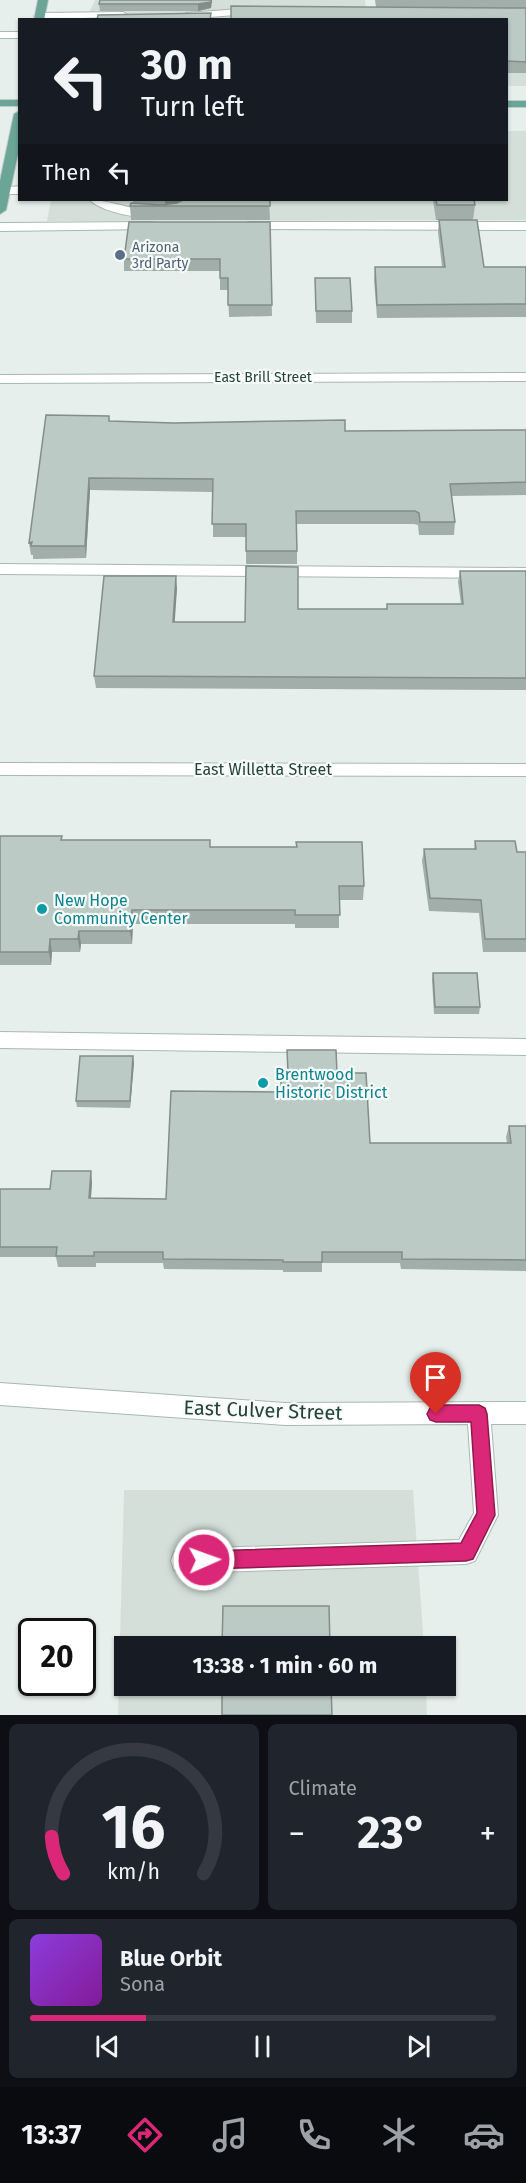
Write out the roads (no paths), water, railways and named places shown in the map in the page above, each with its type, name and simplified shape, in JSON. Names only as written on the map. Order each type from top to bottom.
[{"type":"main road","points":[[39,17],[43,0]]},
{"type":"main road","points":[[0,103],[18,103]]},
{"type":"main road","points":[[508,104],[526,104]]},
{"type":"main road","points":[[0,210],[18,124]]},
{"type":"street","points":[[174,16],[198,18],[232,10],[262,11]]},
{"type":"street","points":[[39,17],[139,15]]},
{"type":"street","points":[[0,35],[18,35]]},
{"type":"street","points":[[4,190],[18,190]]},
{"type":"street","points":[[98,201],[108,207],[138,213],[174,213],[187,205],[188,201]]},
{"type":"street","points":[[0,227],[169,226]]},
{"type":"street","points":[[240,226],[526,226]]},
{"type":"street","name":"East Brill Street","points":[[0,379],[526,377]]},
{"type":"street","points":[[0,569],[526,573]]},
{"type":"street","name":"East Willetta Street","points":[[0,769],[526,770]]},
{"type":"street","points":[[0,1040],[526,1047]]},
{"type":"street","name":"East Culver Street","points":[[0,1394],[285,1414],[526,1413]]},
{"type":"street","points":[[183,1561],[466,1552],[486,1515],[479,1414]]},
{"type":"place","name":"Arizona 3rd Party","points":[[120,255]]},
{"type":"place","name":"New Hope Community Center","points":[[42,909]]},
{"type":"place","name":"Brentwood Historic District","points":[[263,1083]]}]
